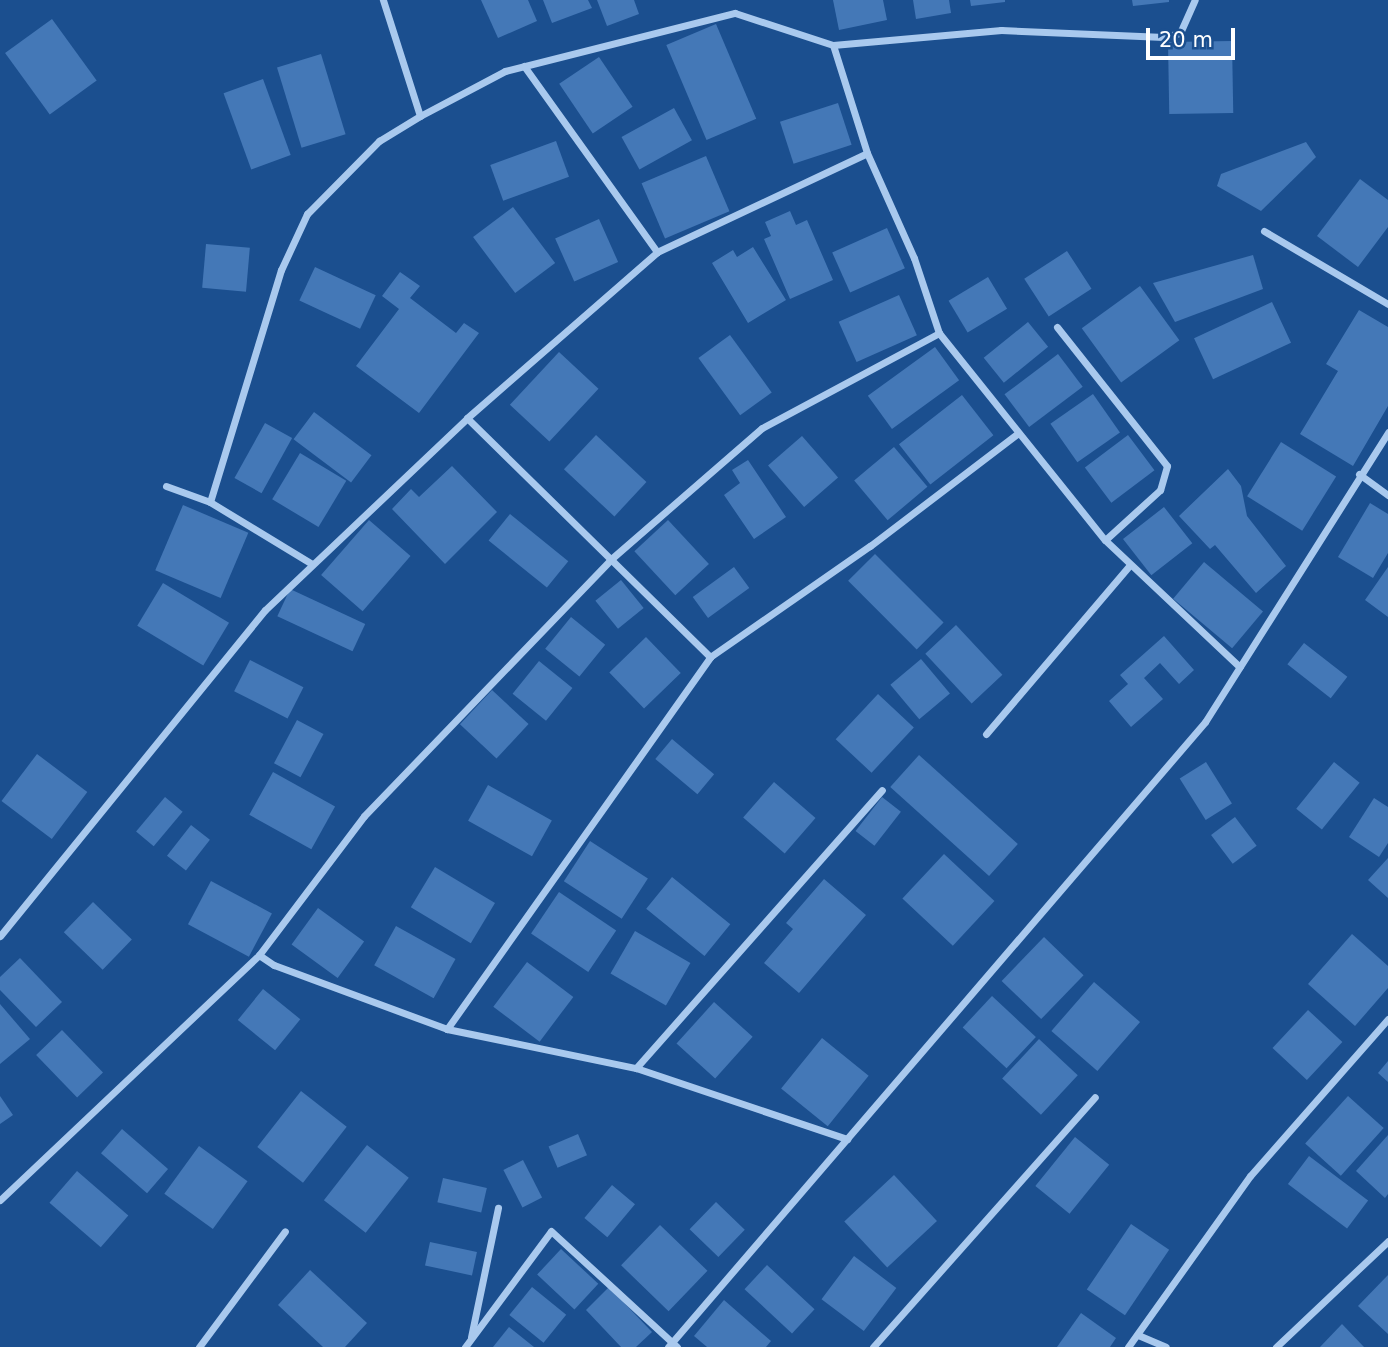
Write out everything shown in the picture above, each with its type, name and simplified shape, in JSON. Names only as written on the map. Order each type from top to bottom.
[{"type":"street","points":[[383,0],[419,116]]},
{"type":"street","points":[[211,502],[281,270],[307,214],[379,141],[419,116],[524,65],[735,13],[833,45],[1001,30],[1164,37],[1180,33],[1195,0]]},
{"type":"street","points":[[833,45],[867,153],[914,258],[939,333],[1017,435],[1105,540],[1129,566],[1240,667]]},
{"type":"street","points":[[524,65],[657,252]]},
{"type":"street","points":[[0,936],[265,610],[467,418],[657,252],[867,153]]},
{"type":"street","points":[[1264,231],[1388,304]]},
{"type":"street","points":[[1056,327],[1167,466],[1160,490],[1105,540]]},
{"type":"street","points":[[0,1200],[259,955],[364,816],[610,560],[762,428],[939,333]]},
{"type":"street","points":[[467,418],[710,657]]},
{"type":"street","points":[[467,1344],[551,1231],[672,1346],[1205,722],[1359,474],[1388,432]]},
{"type":"street","points":[[447,1029],[710,657],[870,546],[1017,435]]},
{"type":"street","points":[[1359,474],[1388,495]]},
{"type":"street","points":[[166,486],[211,502],[312,564]]},
{"type":"street","points":[[986,734],[1129,566]]},
{"type":"street","points":[[636,1068],[882,790]]},
{"type":"street","points":[[259,955],[274,965],[447,1029],[636,1068],[847,1139]]},
{"type":"street","points":[[1128,1347],[1250,1176],[1388,1019]]},
{"type":"street","points":[[873,1347],[1096,1097]]},
{"type":"street","points":[[467,1344],[498,1208]]},
{"type":"street","points":[[199,1347],[285,1231]]},
{"type":"street","points":[[1276,1347],[1388,1241]]},
{"type":"street","points":[[1138,1335],[1166,1347]]},
{"type":"building","points":[[481,0],[528,0],[537,21],[498,38]]},
{"type":"building","points":[[543,0],[588,0],[592,8],[552,23]]},
{"type":"building","points":[[597,0],[634,0],[639,14],[607,26]]},
{"type":"building","points":[[833,0],[883,0],[887,20],[839,30]]},
{"type":"building","points":[[913,0],[949,0],[951,13],[916,19]]},
{"type":"building","points":[[970,0],[1005,0],[1005,2],[971,6]]},
{"type":"building","points":[[1132,0],[1169,0],[1169,2],[1133,6]]},
{"type":"building","points":[[52,19],[97,80],[50,115],[5,53]]},
{"type":"building","points":[[716,24],[756,119],[707,140],[666,45]]},
{"type":"building","points":[[1232,41],[1233,113],[1169,114],[1168,42]]},
{"type":"building","points":[[321,54],[346,134],[302,148],[277,67]]},
{"type":"building","points":[[599,57],[633,107],[593,134],[559,84]]},
{"type":"building","points":[[263,79],[291,155],[251,169],[224,93]]},
{"type":"building","points":[[838,103],[852,145],[794,164],[780,122]]},
{"type":"building","points":[[674,108],[692,140],[639,169],[622,137]]},
{"type":"building","points":[[556,141],[569,177],[503,201],[490,165]]},
{"type":"building","points":[[1306,142],[1316,157],[1261,211],[1217,186],[1221,174]]},
{"type":"building","points":[[706,156],[729,211],[665,239],[642,183]]},
{"type":"building","points":[[1360,179],[1388,200],[1388,227],[1358,267],[1317,236]]},
{"type":"building","points":[[513,207],[555,263],[515,293],[473,237]]},
{"type":"building","points":[[790,211],[796,225],[807,220],[833,280],[790,299],[764,239],[771,236],[765,222]]},
{"type":"building","points":[[599,219],[618,262],[574,281],[555,239]]},
{"type":"building","points":[[887,228],[905,268],[850,293],[832,252]]},
{"type":"building","points":[[206,244],[250,248],[246,292],[202,288]]},
{"type":"building","points":[[753,247],[786,300],[748,323],[712,263],[733,250],[737,257]]},
{"type":"building","points":[[1067,251],[1092,289],[1049,317],[1024,279]]},
{"type":"building","points":[[1253,255],[1263,289],[1175,322],[1153,283]]},
{"type":"building","points":[[315,267],[376,295],[360,329],[299,301]]},
{"type":"building","points":[[400,272],[420,286],[410,298],[456,333],[464,323],[479,333],[419,413],[356,366],[399,309],[382,296]]},
{"type":"building","points":[[988,277],[1007,309],[968,332],[949,301]]},
{"type":"building","points":[[1140,286],[1179,340],[1121,383],[1082,328]]},
{"type":"building","points":[[899,295],[917,335],[857,362],[839,322]]},
{"type":"building","points":[[1272,302],[1291,343],[1213,379],[1194,338]]},
{"type":"building","points":[[1359,310],[1388,327],[1388,406],[1353,466],[1300,434],[1338,371],[1326,364]]},
{"type":"building","points":[[1028,322],[1048,347],[1004,383],[984,358]]},
{"type":"building","points":[[730,335],[772,392],[740,415],[698,358]]},
{"type":"building","points":[[935,347],[959,380],[892,429],[868,396]]},
{"type":"building","points":[[559,352],[598,389],[549,441],[510,405]]},
{"type":"building","points":[[1058,354],[1083,387],[1029,427],[1004,394]]},
{"type":"building","points":[[1093,394],[1120,433],[1077,462],[1050,424]]},
{"type":"building","points":[[962,395],[993,435],[930,484],[899,444]]},
{"type":"building","points":[[314,412],[372,455],[351,482],[294,439]]},
{"type":"building","points":[[265,423],[292,438],[262,493],[234,478]]},
{"type":"building","points":[[596,435],[646,482],[614,516],[564,469]]},
{"type":"building","points":[[1128,435],[1154,470],[1111,503],[1085,467]]},
{"type":"building","points":[[802,436],[838,478],[804,507],[768,466]]},
{"type":"building","points":[[1281,442],[1336,476],[1302,531],[1247,496]]},
{"type":"building","points":[[894,447],[927,487],[888,520],[854,480]]},
{"type":"building","points":[[300,453],[346,481],[318,527],[272,499]]},
{"type":"building","points":[[748,460],[786,517],[754,539],[724,495],[740,483],[732,470]]},
{"type":"building","points":[[452,466],[497,512],[445,564],[392,509],[411,489],[419,497]]},
{"type":"building","points":[[1228,469],[1241,486],[1247,516],[1286,566],[1256,593],[1215,545],[1210,549],[1179,516]]},
{"type":"building","points":[[1370,503],[1388,514],[1388,553],[1373,578],[1338,557]]},
{"type":"building","points":[[183,505],[248,533],[221,598],[155,570]]},
{"type":"building","points":[[1164,507],[1192,543],[1151,575],[1123,539]]},
{"type":"building","points":[[510,514],[568,561],[547,588],[489,540]]},
{"type":"building","points":[[369,520],[411,556],[363,611],[321,575]]},
{"type":"building","points":[[668,520],[709,564],[675,595],[634,551]]},
{"type":"building","points":[[875,554],[944,623],[917,649],[848,581]]},
{"type":"building","points":[[1204,562],[1263,611],[1232,648],[1173,599]]},
{"type":"building","points":[[734,567],[749,588],[708,618],[693,597]]},
{"type":"building","points":[[1388,567],[1388,617],[1365,600]]},
{"type":"building","points":[[621,580],[644,608],[618,629],[595,601]]},
{"type":"building","points":[[163,583],[229,623],[203,666],[137,626]]},
{"type":"building","points":[[290,589],[365,624],[353,651],[277,616]]},
{"type":"building","points":[[571,617],[605,645],[579,677],[545,649]]},
{"type":"building","points":[[956,625],[1002,675],[972,703],[925,654]]},
{"type":"building","points":[[1164,636],[1194,670],[1179,684],[1160,663],[1144,678],[1163,699],[1131,727],[1109,701],[1128,684],[1120,675]]},
{"type":"building","points":[[646,637],[681,673],[644,708],[609,672]]},
{"type":"building","points":[[1304,643],[1347,677],[1331,698],[1287,664]]},
{"type":"building","points":[[921,659],[950,693],[919,719],[890,685]]},
{"type":"building","points":[[250,660],[303,687],[288,718],[234,691]]},
{"type":"building","points":[[539,661],[572,688],[546,721],[513,694]]},
{"type":"building","points":[[492,690],[529,724],[497,758],[460,724]]},
{"type":"building","points":[[878,694],[914,727],[872,773],[836,739]]},
{"type":"building","points":[[297,720],[323,734],[300,777],[274,763]]},
{"type":"building","points":[[672,739],[714,774],[697,794],[655,759]]},
{"type":"building","points":[[37,754],[87,792],[52,839],[1,801]]},
{"type":"building","points":[[919,755],[1018,844],[989,876],[890,787]]},
{"type":"building","points":[[1206,762],[1232,804],[1206,820],[1180,778]]},
{"type":"building","points":[[1334,762],[1360,783],[1322,829],[1296,809]]},
{"type":"building","points":[[273,772],[335,806],[311,849],[249,815]]},
{"type":"building","points":[[774,782],[816,818],[785,854],[743,817]]},
{"type":"building","points":[[488,785],[552,820],[532,856],[468,821]]},
{"type":"building","points":[[165,797],[183,812],[154,846],[136,831]]},
{"type":"building","points":[[882,797],[901,812],[874,846],[856,831]]},
{"type":"building","points":[[1374,798],[1388,807],[1388,843],[1379,857],[1349,837]]},
{"type":"building","points":[[1235,817],[1257,846],[1233,864],[1211,835]]},
{"type":"building","points":[[191,825],[210,840],[186,871],[167,856]]},
{"type":"building","points":[[590,841],[648,879],[622,919],[564,881]]},
{"type":"building","points":[[944,854],[994,901],[953,946],[902,899]]},
{"type":"building","points":[[1388,858],[1388,898],[1368,880]]},
{"type":"building","points":[[435,867],[495,903],[471,943],[411,907]]},
{"type":"building","points":[[672,877],[730,924],[704,956],[646,909]]},
{"type":"building","points":[[824,879],[866,915],[799,993],[764,963],[793,929],[786,923]]},
{"type":"building","points":[[211,881],[272,913],[249,957],[188,924]]},
{"type":"building","points":[[559,892],[616,931],[588,972],[531,933]]},
{"type":"building","points":[[93,902],[132,940],[103,970],[64,932]]},
{"type":"building","points":[[318,908],[364,942],[338,978],[292,944]]},
{"type":"building","points":[[396,926],[455,959],[434,998],[374,965]]},
{"type":"building","points":[[635,931],[690,963],[666,1005],[610,973]]},
{"type":"building","points":[[1352,934],[1388,966],[1388,988],[1355,1026],[1308,984]]},
{"type":"building","points":[[1044,937],[1084,975],[1041,1019],[1002,981]]},
{"type":"building","points":[[20,958],[62,1002],[36,1027],[0,990],[0,977]]},
{"type":"building","points":[[527,962],[573,997],[540,1042],[493,1007]]},
{"type":"building","points":[[1094,982],[1140,1022],[1097,1071],[1051,1031]]},
{"type":"building","points":[[263,989],[300,1019],[275,1050],[238,1020]]},
{"type":"building","points":[[992,996],[1036,1037],[1007,1068],[963,1027]]},
{"type":"building","points":[[714,1002],[753,1037],[715,1078],[677,1044]]},
{"type":"building","points":[[0,1004],[30,1039],[0,1064]]},
{"type":"building","points":[[1308,1010],[1342,1042],[1307,1080],[1273,1048]]},
{"type":"building","points":[[62,1030],[103,1072],[77,1097],[36,1055]]},
{"type":"building","points":[[822,1038],[869,1076],[828,1126],[781,1089]]},
{"type":"building","points":[[1039,1039],[1078,1075],[1041,1115],[1002,1078]]},
{"type":"building","points":[[1388,1061],[1388,1082],[1378,1073]]},
{"type":"building","points":[[301,1091],[347,1127],[303,1183],[257,1147]]},
{"type":"building","points":[[0,1096],[13,1115],[0,1124]]},
{"type":"building","points":[[1348,1096],[1384,1128],[1341,1176],[1305,1144]]},
{"type":"building","points":[[122,1129],[168,1169],[147,1193],[101,1153]]},
{"type":"building","points":[[578,1134],[587,1155],[558,1168],[549,1147]]},
{"type":"building","points":[[1388,1135],[1388,1194],[1385,1198],[1356,1171]]},
{"type":"building","points":[[1075,1137],[1109,1165],[1070,1214],[1035,1186]]},
{"type":"building","points":[[367,1145],[409,1178],[366,1233],[324,1200]]},
{"type":"building","points":[[199,1146],[248,1181],[213,1229],[164,1194]]},
{"type":"building","points":[[1309,1156],[1368,1201],[1347,1228],[1288,1184]]},
{"type":"building","points":[[523,1160],[542,1197],[522,1207],[503,1170]]},
{"type":"building","points":[[77,1171],[128,1216],[101,1247],[49,1203]]},
{"type":"building","points":[[894,1175],[937,1221],[887,1267],[844,1221]]},
{"type":"building","points":[[443,1178],[487,1188],[481,1212],[437,1202]]},
{"type":"building","points":[[612,1185],[635,1204],[607,1237],[584,1218]]},
{"type":"building","points":[[716,1202],[745,1230],[718,1257],[690,1229]]},
{"type":"building","points":[[1131,1224],[1169,1250],[1125,1315],[1087,1289]]},
{"type":"building","points":[[660,1225],[707,1271],[669,1311],[621,1265]]},
{"type":"building","points":[[430,1242],[477,1252],[472,1275],[425,1265]]},
{"type":"building","points":[[561,1249],[598,1284],[574,1309],[537,1275]]},
{"type":"building","points":[[854,1256],[896,1288],[864,1331],[822,1299]]},
{"type":"building","points":[[767,1265],[815,1309],[792,1333],[744,1289]]},
{"type":"building","points":[[310,1270],[367,1323],[345,1347],[323,1347],[278,1305]]},
{"type":"building","points":[[1388,1275],[1388,1334],[1358,1306]]},
{"type":"building","points":[[532,1287],[566,1315],[544,1343],[509,1315]]},
{"type":"building","points":[[609,1287],[652,1332],[636,1347],[621,1347],[586,1310]]},
{"type":"building","points":[[724,1300],[771,1341],[766,1347],[707,1347],[694,1336]]},
{"type":"building","points":[[1081,1313],[1116,1338],[1110,1347],[1057,1347]]},
{"type":"building","points":[[1342,1324],[1364,1347],[1320,1347]]},
{"type":"building","points":[[509,1327],[534,1347],[493,1347]]}]
